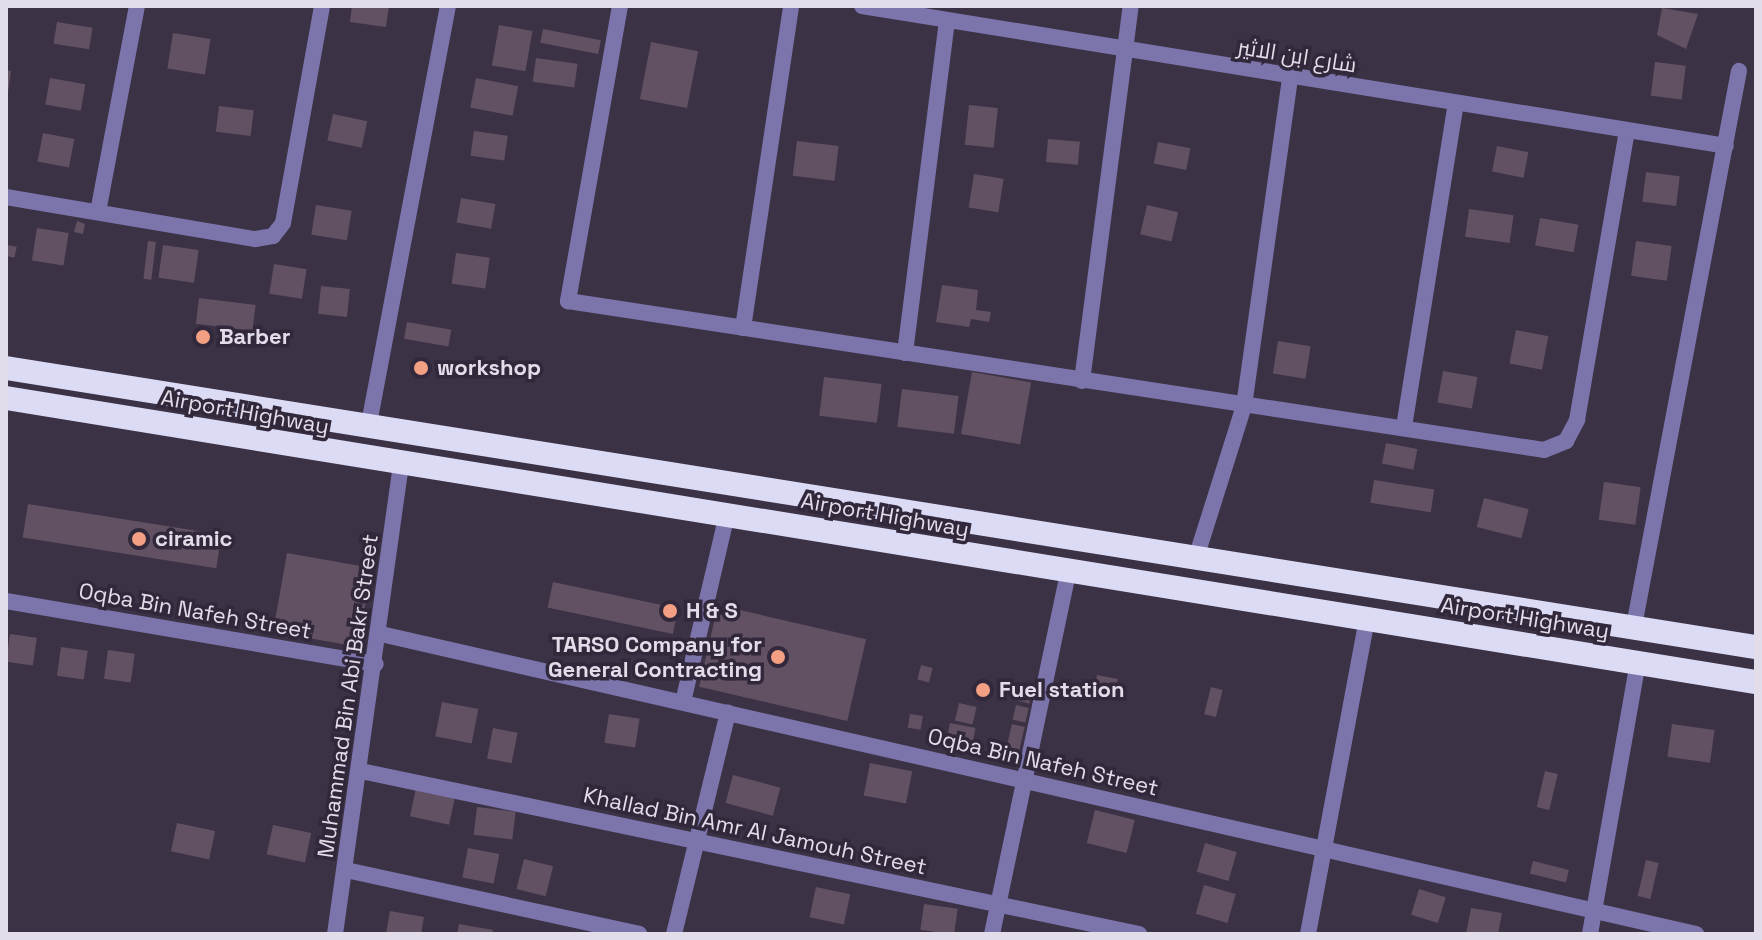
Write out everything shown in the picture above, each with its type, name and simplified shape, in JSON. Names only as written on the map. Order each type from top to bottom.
[{"type":"highway","name":"Airport Highway","points":[[6,368],[368,429],[1756,647]]},
{"type":"highway","name":"Airport Highway","points":[[6,398],[401,464],[727,514],[1068,573],[1756,682]]},
{"type":"street","points":[[98,212],[137,6]]},
{"type":"street","points":[[6,197],[255,239],[278,232],[322,6]]},
{"type":"street","points":[[368,429],[448,6]]},
{"type":"street","points":[[620,6],[568,301],[1544,450],[1573,434],[1627,132]]},
{"type":"street","points":[[743,328],[791,6]]},
{"type":"street","name":"شارع ابن الاثير","points":[[862,6],[1124,51],[1726,146]]},
{"type":"street","points":[[1082,381],[1131,6]]},
{"type":"street","points":[[905,353],[947,21]]},
{"type":"street","points":[[1634,626],[1739,71]]},
{"type":"street","points":[[1196,558],[1244,406],[1290,77]]},
{"type":"street","points":[[1404,427],[1456,103]]},
{"type":"street","name":"Muhammad Bin Abi Bakr Street","points":[[335,934],[381,634],[401,464]]},
{"type":"street","points":[[683,702],[727,514]]},
{"type":"street","points":[[992,934],[1068,573]]},
{"type":"street","name":"Oqba Bin Nafeh Street","points":[[6,601],[376,664]]},
{"type":"street","points":[[1308,934],[1367,618]]},
{"type":"street","name":"Oqba Bin Nafeh Street","points":[[381,634],[1696,934]]},
{"type":"street","points":[[1590,934],[1638,662]]},
{"type":"street","points":[[674,934],[728,713]]},
{"type":"street","name":"Khallad Bin Amr Al Jamouh Street","points":[[361,771],[1139,934]]},
{"type":"street","points":[[346,870],[639,934]]},
{"type":"building","points":[[352,6],[389,6],[386,27],[350,22]]},
{"type":"building","points":[[1662,8],[1698,14],[1686,49],[1657,35]]},
{"type":"building","points":[[57,22],[93,28],[89,49],[54,44]]},
{"type":"building","points":[[499,25],[532,31],[525,71],[492,65]]},
{"type":"building","points":[[543,29],[601,40],[598,54],[540,43]]},
{"type":"building","points":[[173,33],[211,39],[205,75],[167,69]]},
{"type":"building","points":[[651,42],[698,51],[687,108],[640,99]]},
{"type":"building","points":[[536,58],[578,64],[574,88],[533,82]]},
{"type":"building","points":[[1655,62],[1686,66],[1682,100],[1651,96]]},
{"type":"building","points":[[6,70],[11,71],[8,93],[6,93]]},
{"type":"building","points":[[50,78],[85,84],[81,111],[45,105]]},
{"type":"building","points":[[476,78],[518,86],[512,116],[470,107]]},
{"type":"building","points":[[969,105],[998,108],[994,148],[965,145]]},
{"type":"building","points":[[219,106],[254,110],[251,136],[216,132]]},
{"type":"building","points":[[333,114],[367,121],[362,148],[327,140]]},
{"type":"building","points":[[474,131],[508,136],[504,160],[471,156]]},
{"type":"building","points":[[43,133],[74,139],[69,168],[37,161]]},
{"type":"building","points":[[1048,139],[1080,142],[1078,165],[1046,162]]},
{"type":"building","points":[[797,141],[839,146],[834,181],[793,176]]},
{"type":"building","points":[[1158,142],[1190,148],[1186,170],[1154,164]]},
{"type":"building","points":[[1497,146],[1528,152],[1523,178],[1492,172]]},
{"type":"building","points":[[1646,172],[1680,176],[1676,206],[1642,202]]},
{"type":"building","points":[[974,174],[1004,179],[998,212],[969,208]]},
{"type":"building","points":[[461,198],[495,204],[491,229],[457,223]]},
{"type":"building","points":[[316,205],[352,211],[347,240],[311,235]]},
{"type":"building","points":[[1147,205],[1178,212],[1171,241],[1140,234]]},
{"type":"building","points":[[1469,209],[1514,215],[1510,243],[1465,237]]},
{"type":"building","points":[[1540,218],[1578,225],[1574,252],[1535,246]]},
{"type":"building","points":[[77,221],[85,224],[83,234],[74,232]]},
{"type":"building","points":[[37,228],[69,233],[63,266],[32,261]]},
{"type":"building","points":[[148,241],[156,242],[151,280],[143,279]]},
{"type":"building","points":[[1636,241],[1672,246],[1667,281],[1631,276]]},
{"type":"building","points":[[8,245],[17,247],[14,258],[6,256]]},
{"type":"building","points":[[163,245],[199,250],[194,283],[158,278]]},
{"type":"building","points":[[456,253],[490,258],[485,288],[452,284]]},
{"type":"building","points":[[274,264],[307,269],[302,299],[269,294]]},
{"type":"building","points":[[942,285],[978,290],[976,310],[991,312],[989,322],[971,319],[969,327],[936,322]]},
{"type":"building","points":[[321,286],[350,289],[347,317],[318,314]]},
{"type":"building","points":[[199,298],[256,305],[252,331],[196,324]]},
{"type":"building","points":[[407,322],[451,330],[448,347],[404,339]]},
{"type":"building","points":[[1516,330],[1548,336],[1542,370],[1510,363]]},
{"type":"building","points":[[1278,341],[1311,346],[1305,379],[1273,374]]},
{"type":"building","points":[[1443,371],[1477,377],[1472,409],[1437,403]]},
{"type":"building","points":[[972,372],[1031,382],[1020,444],[961,434]]},
{"type":"building","points":[[824,377],[882,384],[877,423],[819,416]]},
{"type":"building","points":[[902,389],[959,396],[954,434],[897,427]]},
{"type":"building","points":[[1386,443],[1417,449],[1413,470],[1382,464]]},
{"type":"building","points":[[1374,480],[1434,490],[1431,512],[1370,503]]},
{"type":"building","points":[[1604,482],[1641,487],[1635,525],[1599,520]]},
{"type":"building","points":[[1484,498],[1529,509],[1521,538],[1477,527]]},
{"type":"building","points":[[28,504],[222,535],[216,568],[23,538]]},
{"type":"building","points":[[287,553],[372,568],[358,647],[273,632]]},
{"type":"building","points":[[553,582],[678,609],[673,634],[548,607]]},
{"type":"building","points":[[718,605],[866,639],[847,721],[699,687]]},
{"type":"building","points":[[10,634],[37,638],[33,665],[6,662]]},
{"type":"building","points":[[61,647],[88,651],[84,679],[57,676]]},
{"type":"building","points":[[108,650],[135,654],[131,682],[104,679]]},
{"type":"building","points":[[921,665],[933,668],[929,682],[917,680]]},
{"type":"building","points":[[1097,675],[1118,679],[1115,689],[1095,684]]},
{"type":"building","points":[[1020,686],[1033,689],[1029,704],[1017,701]]},
{"type":"building","points":[[1211,687],[1223,690],[1216,717],[1204,714]]},
{"type":"building","points":[[442,702],[478,709],[472,743],[435,736]]},
{"type":"building","points":[[959,703],[977,707],[972,725],[955,721]]},
{"type":"building","points":[[1016,705],[1029,708],[1025,723],[1013,720]]},
{"type":"building","points":[[609,714],[640,719],[635,747],[604,743]]},
{"type":"building","points":[[910,714],[923,716],[921,730],[908,728]]},
{"type":"building","points":[[950,723],[976,728],[973,742],[947,737]]},
{"type":"building","points":[[1012,724],[1025,727],[1018,755],[1005,752]]},
{"type":"building","points":[[1672,724],[1715,730],[1710,763],[1667,757]]},
{"type":"building","points":[[493,728],[518,733],[512,763],[487,758]]},
{"type":"building","points":[[870,763],[912,771],[906,804],[864,795]]},
{"type":"building","points":[[1545,771],[1558,774],[1549,810],[1537,807]]},
{"type":"building","points":[[733,775],[780,788],[773,816],[725,803]]},
{"type":"building","points":[[416,788],[455,796],[449,825],[410,816]]},
{"type":"building","points":[[477,807],[516,812],[512,840],[474,835]]},
{"type":"building","points":[[1095,810],[1135,820],[1127,853],[1087,843]]},
{"type":"building","points":[[177,823],[215,831],[209,859],[171,851]]},
{"type":"building","points":[[273,825],[311,833],[305,862],[267,854]]},
{"type":"building","points":[[1205,843],[1237,852],[1228,881],[1197,872]]},
{"type":"building","points":[[468,848],[499,854],[494,884],[462,877]]},
{"type":"building","points":[[524,859],[553,866],[546,896],[517,889]]},
{"type":"building","points":[[1646,860],[1659,863],[1650,899],[1638,896]]},
{"type":"building","points":[[1533,861],[1569,870],[1566,883],[1530,874]]},
{"type":"building","points":[[1204,885],[1236,894],[1227,923],[1196,914]]},
{"type":"building","points":[[816,887],[850,894],[844,925],[810,917]]},
{"type":"building","points":[[1419,889],[1446,897],[1438,923],[1411,915]]},
{"type":"building","points":[[924,904],[958,909],[954,934],[920,930]]},
{"type":"building","points":[[1471,908],[1502,913],[1498,934],[1466,934]]},
{"type":"building","points":[[390,911],[424,917],[421,934],[386,934]]},
{"type":"building","points":[[459,924],[493,930],[492,934],[457,934]]},
{"type":"place","name":"Barber","points":[[203,337]]},
{"type":"place","name":"workshop","points":[[421,368]]},
{"type":"place","name":"ciramic","points":[[139,539]]},
{"type":"place","name":"H & S","points":[[670,611]]},
{"type":"place","name":"TARSO Company for General Contracting","points":[[778,657]]},
{"type":"place","name":"Fuel station","points":[[983,690]]}]
